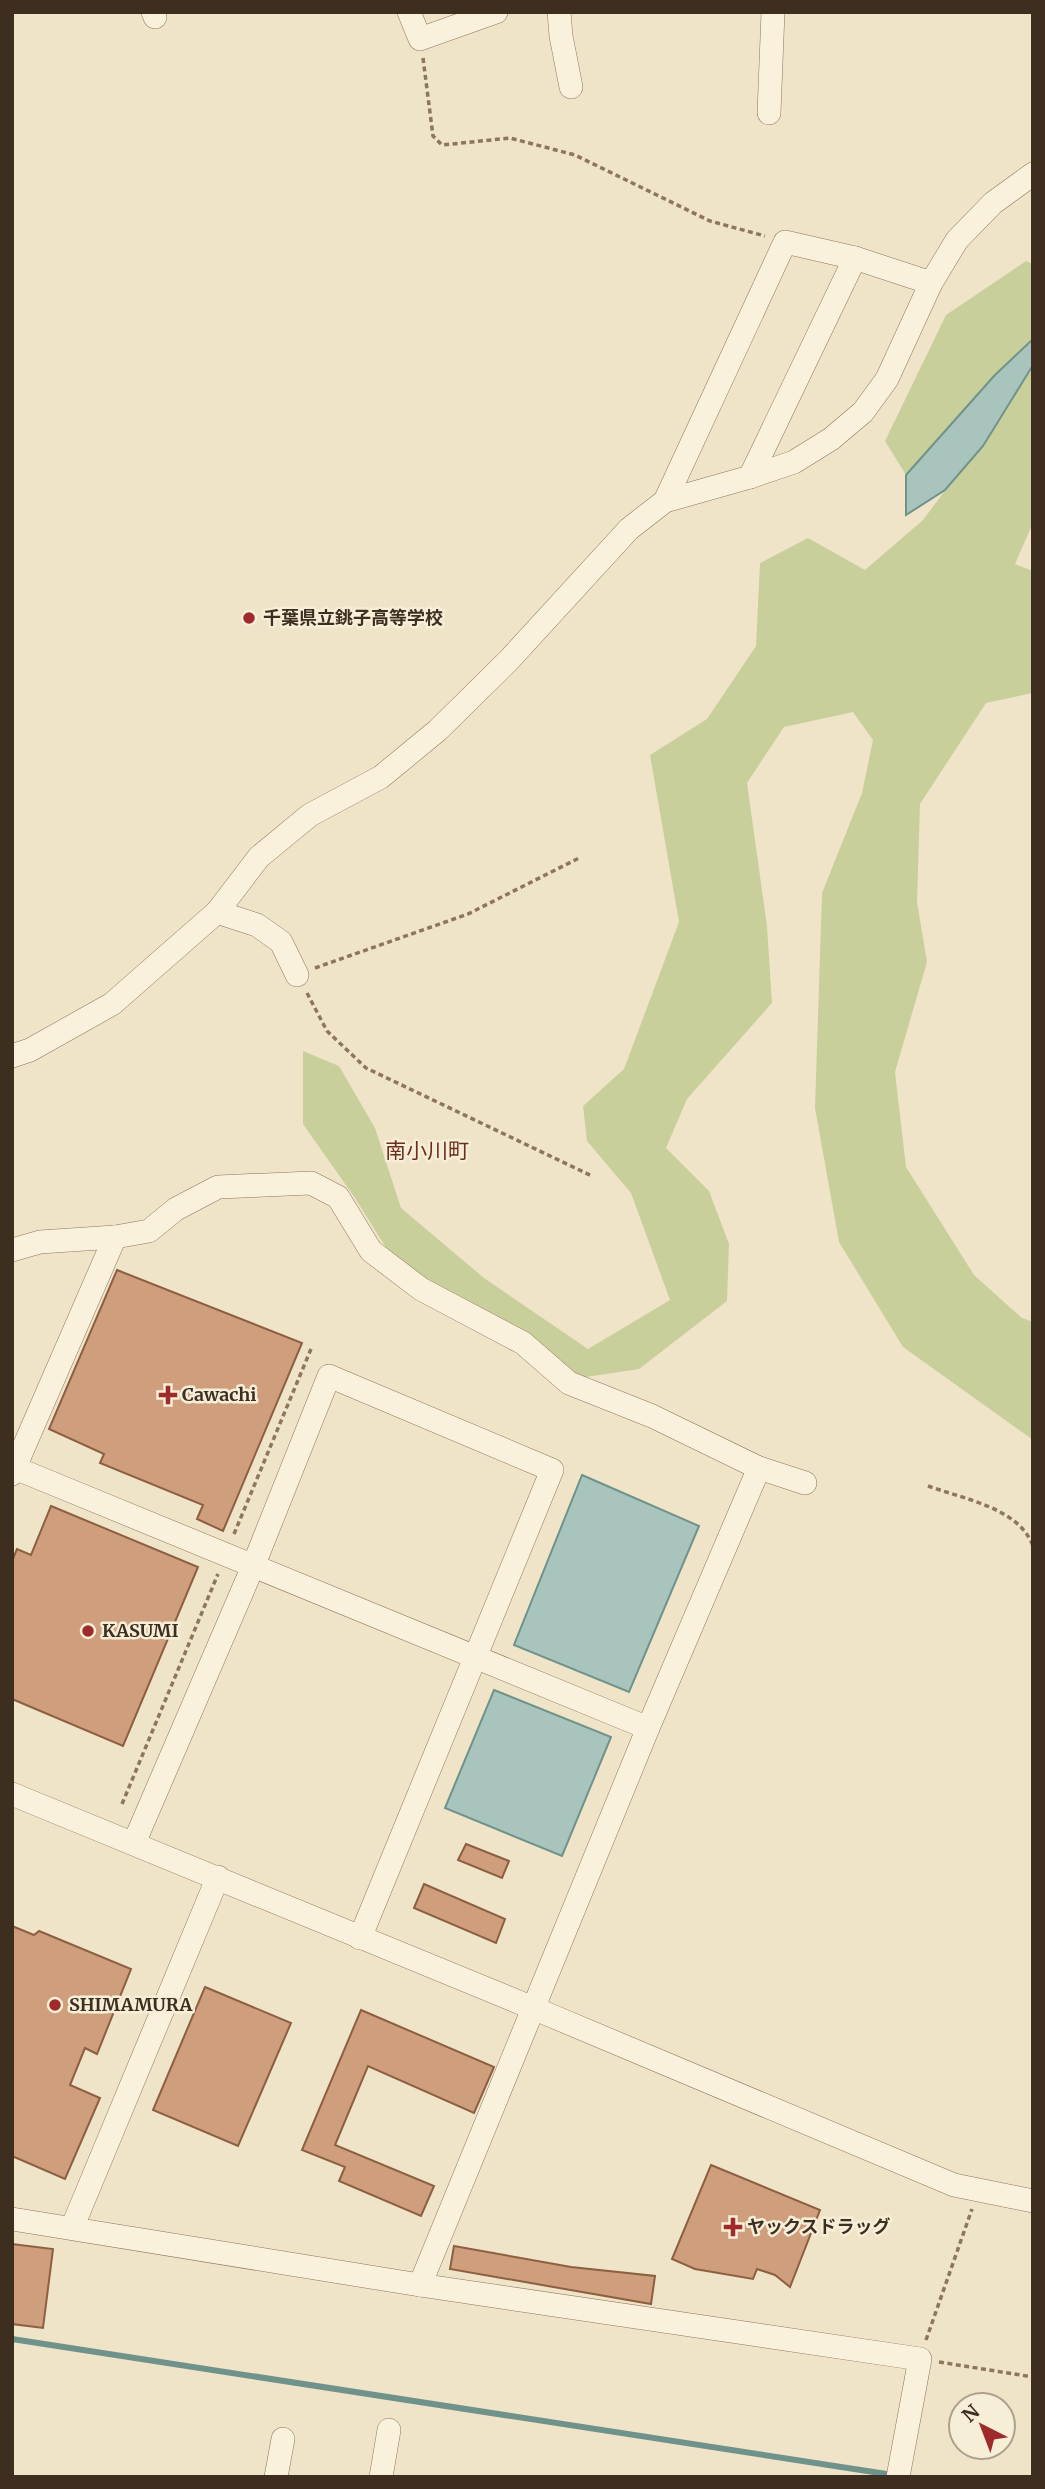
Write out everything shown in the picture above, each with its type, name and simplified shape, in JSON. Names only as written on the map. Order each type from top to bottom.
[{"type":"street","points":[[410,12],[420,39],[496,12]]},
{"type":"street","points":[[559,12],[571,87]]},
{"type":"street","points":[[769,113],[773,12]]},
{"type":"street","points":[[12,1056],[30,1050],[112,1004],[217,912],[259,858],[310,815],[381,777],[438,730],[509,660],[629,529],[665,501],[750,478],[794,462],[831,439],[863,412],[887,379],[930,284],[957,240],[993,203],[1033,174]]},
{"type":"street","points":[[665,501],[785,242],[855,258],[930,284]]},
{"type":"street","points":[[750,478],[855,258]]},
{"type":"street","points":[[217,912],[257,925],[281,942],[297,975]]},
{"type":"street","points":[[12,1250],[40,1242],[115,1237],[149,1231],[177,1209],[218,1187],[311,1183],[338,1197],[371,1251],[421,1289],[523,1343],[569,1383],[652,1416],[759,1468],[805,1483]]},
{"type":"street","points":[[115,1237],[14,1471],[227,1553],[648,1728]]},
{"type":"street","points":[[134,1843],[254,1564],[329,1376],[552,1470],[360,1938]]},
{"type":"street","points":[[420,2285],[648,1728],[759,1468]]},
{"type":"street","points":[[12,1794],[533,2007],[954,2185],[1033,2202]]},
{"type":"street","points":[[72,2228],[218,1877]]},
{"type":"street","points":[[12,2219],[420,2285],[920,2359],[898,2477]]},
{"type":"street","points":[[381,2477],[389,2430]]},
{"type":"street","points":[[276,2477],[283,2439]]},
{"type":"path","points":[[420,39],[433,136],[442,145],[510,138],[575,155],[710,221],[785,242]]},
{"type":"path","points":[[581,857],[468,914],[297,975],[327,1031],[366,1068],[592,1176]]},
{"type":"path","points":[[122,1804],[311,1349]]},
{"type":"path","points":[[928,1486],[1008,1514],[1028,1533],[1033,1546]]},
{"type":"path","points":[[978,2190],[920,2359],[1033,2377]]},
{"type":"green space","points":[[1026,261],[1033,264],[1033,339],[994,376],[906,475],[885,441],[946,315]]},
{"type":"green space","points":[[1033,361],[1033,523],[1015,564],[1033,571],[1033,693],[986,703],[920,804],[917,902],[927,962],[895,1072],[906,1167],[974,1275],[1022,1318],[1033,1322],[1033,1440],[903,1347],[839,1242],[815,1108],[822,893],[862,793],[873,740],[853,712],[784,727],[747,783],[767,926],[772,1003],[687,1099],[666,1148],[709,1191],[729,1244],[727,1301],[639,1369],[579,1378],[476,1308],[393,1259],[355,1198],[303,1124],[303,1051],[339,1066],[375,1128],[401,1208],[484,1278],[588,1349],[670,1300],[631,1193],[587,1141],[583,1106],[624,1069],[679,922],[650,755],[707,719],[756,646],[760,563],[808,538],[865,570],[923,520],[1011,402]]},
{"type":"water","points":[[1033,339],[1033,365],[983,446],[945,490],[906,515],[906,475],[994,376]]},
{"type":"water","points":[[582,1475],[699,1526],[629,1692],[514,1645]]},
{"type":"water","points":[[494,1690],[611,1737],[562,1856],[445,1808]]},
{"type":"building","points":[[117,1270],[302,1343],[223,1531],[197,1519],[203,1505],[100,1463],[104,1454],[49,1429]]},
{"type":"building","points":[[51,1506],[198,1567],[123,1746],[12,1699],[12,1561],[17,1549],[31,1555]]},
{"type":"building","points":[[466,1844],[509,1861],[502,1878],[458,1860]]},
{"type":"building","points":[[424,1884],[505,1919],[496,1943],[414,1908]]},
{"type":"building","points":[[12,1926],[34,1935],[39,1931],[131,1969],[97,2054],[85,2048],[70,2085],[100,2098],[65,2179],[12,2156]]},
{"type":"building","points":[[205,1987],[291,2023],[238,2146],[153,2110]]},
{"type":"building","points":[[361,2010],[494,2067],[474,2113],[368,2066],[335,2145],[434,2186],[421,2216],[339,2181],[345,2167],[302,2150]]},
{"type":"building","points":[[711,2165],[820,2210],[790,2287],[775,2275],[757,2269],[753,2279],[695,2269],[672,2259]]},
{"type":"building","points":[[12,2244],[53,2249],[43,2328],[12,2324]]},
{"type":"building","points":[[454,2246],[571,2267],[655,2276],[651,2304],[450,2269]]},
{"type":"waterway","points":[[12,2339],[893,2475]]},
{"type":"place","name":"千葉県立銚子高等学校","points":[[249,618]]},
{"type":"place","name":"Cawachi","points":[[168,1395]]},
{"type":"place","name":"KASUMI","points":[[88,1631]]},
{"type":"place","name":"SHIMAMURA","points":[[55,2005]]},
{"type":"place","name":"ヤックスドラッグ","points":[[733,2227]]},
{"type":"district","name":"南小川町","points":[[427,1151]]}]
